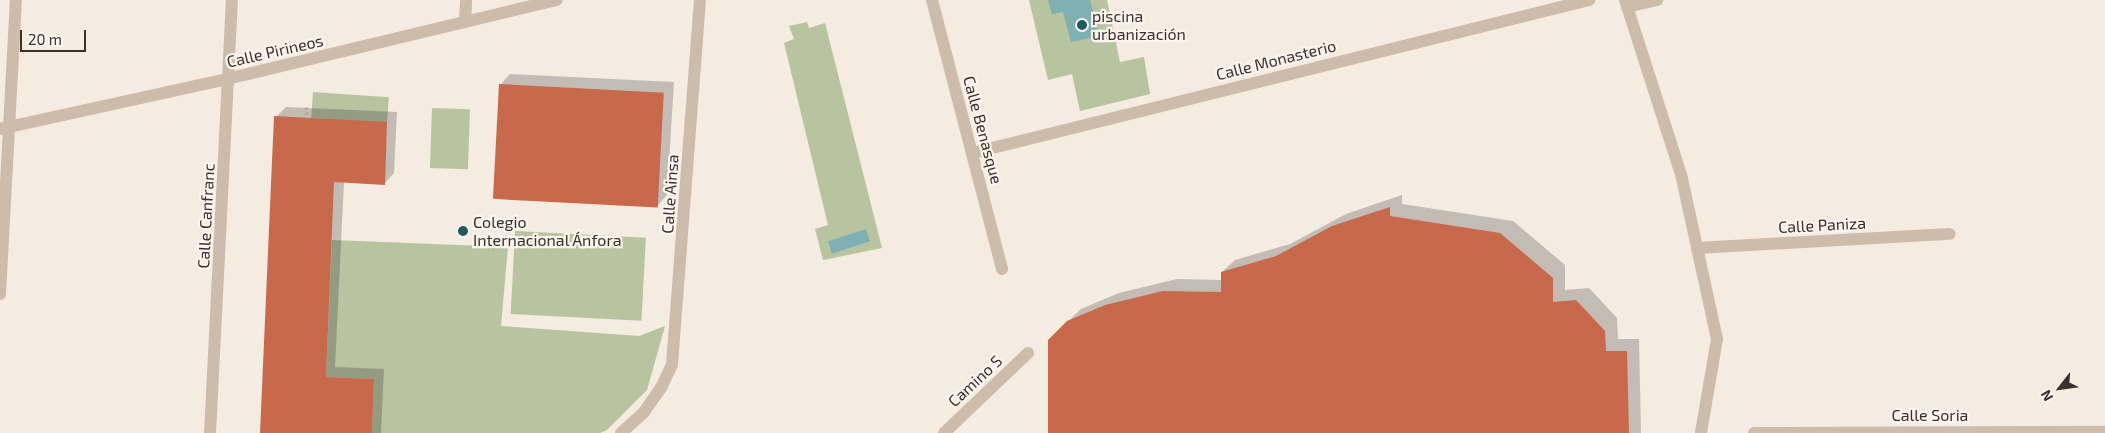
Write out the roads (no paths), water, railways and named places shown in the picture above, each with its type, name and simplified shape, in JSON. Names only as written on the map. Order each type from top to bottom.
[{"type":"street","points":[[0,294],[5,128],[16,0]]},
{"type":"street","name":"Calle Canfranc","points":[[210,433],[228,129],[227,79],[232,0]]},
{"type":"street","points":[[465,22],[466,0]]},
{"type":"street","name":"Calle Pirineos","points":[[5,128],[227,79],[557,0]]},
{"type":"street","name":"Calle Ainsa","points":[[621,433],[644,412],[661,388],[672,364],[676,341],[700,0]]},
{"type":"street","name":"Calle Benasque","points":[[932,0],[1002,269]]},
{"type":"street","name":"Calle Monasterio","points":[[972,153],[1589,0]]},
{"type":"street","points":[[1658,0],[1626,3],[1681,174],[1716,339],[1701,433]]},
{"type":"street","name":"Calle Paniza","points":[[1697,248],[1950,234]]},
{"type":"street","name":"Camino S","points":[[944,433],[1028,354]]},
{"type":"street","name":"Calle Soria","points":[[1754,433],[2105,432]]},
{"type":"water","name":"piscina urbanización","points":[[1048,0],[1090,0],[1099,36],[1071,42],[1063,12],[1052,14]]},
{"type":"water","points":[[866,229],[870,241],[832,254],[828,241]]},
{"type":"place","name":"piscina urbanización","points":[[1082,25]]},
{"type":"place","name":"Colegio Internacional Ánfora","points":[[463,231]]}]
